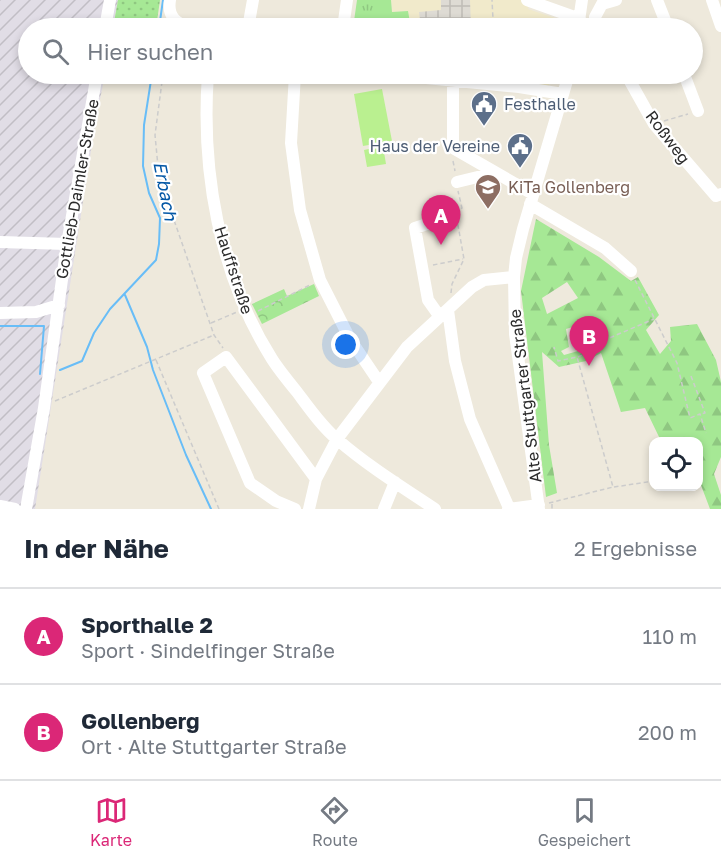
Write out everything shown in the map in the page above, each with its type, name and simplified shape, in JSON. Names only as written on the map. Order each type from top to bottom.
[{"type":"street","points":[[107,18],[110,0]]},
{"type":"street","points":[[250,18],[253,0]]},
{"type":"street","points":[[344,18],[347,0]]},
{"type":"street","points":[[527,0],[566,18]]},
{"type":"street","points":[[580,18],[582,0]]},
{"type":"street","points":[[594,18],[602,4],[616,0]]},
{"type":"street","points":[[657,0],[664,18]]},
{"type":"street","points":[[712,0],[721,26]]},
{"type":"street","points":[[169,2],[173,18]]},
{"type":"street","name":"Gottlieb-Daimler-Straße","points":[[26,509],[44,408],[67,244],[95,84]]},
{"type":"street","name":"Hauffstraße","points":[[207,84],[209,171],[221,241],[245,309],[272,359],[336,439],[435,509]]},
{"type":"street","points":[[294,84],[291,143],[300,210],[320,280],[350,339],[379,382]]},
{"type":"street","points":[[453,84],[453,148],[605,248],[631,271]]},
{"type":"street","points":[[484,84],[563,94]]},
{"type":"street","name":"Alte Stuttgarter Straße","points":[[543,506],[515,334],[514,277],[516,258],[531,199],[566,84]]},
{"type":"street","name":"Roßweg","points":[[632,84],[654,124],[718,195]]},
{"type":"street","points":[[688,84],[698,111]]},
{"type":"street","points":[[457,182],[494,173]]},
{"type":"street","points":[[427,224],[415,228],[428,300],[446,312],[455,361],[470,419],[509,509],[543,506]]},
{"type":"street","points":[[0,242],[67,244]]},
{"type":"street","points":[[309,509],[316,480],[336,439],[407,347],[472,287],[484,280],[514,277]]},
{"type":"street","points":[[0,313],[36,312],[59,305]]},
{"type":"street","points":[[295,509],[276,501],[250,483],[203,373],[226,357],[316,480]]},
{"type":"street","points":[[384,509],[395,482]]},
{"type":"street","points":[[0,506],[15,509]]},
{"type":"path","points":[[492,0],[493,18]]},
{"type":"path","points":[[162,84],[155,135],[159,177],[214,335],[227,354],[226,357]]},
{"type":"path","points":[[654,124],[698,111]]},
{"type":"path","points":[[446,312],[452,284],[464,259],[456,214],[462,208],[453,161],[453,148]]},
{"type":"path","points":[[423,267],[464,259]]},
{"type":"path","points":[[631,271],[677,363],[690,418],[705,413],[691,376]]},
{"type":"path","points":[[211,323],[245,309],[254,313],[320,280]]},
{"type":"path","points":[[554,347],[558,360],[578,357],[607,339],[655,319]]},
{"type":"path","points":[[44,408],[61,398],[214,335]]},
{"type":"path","points":[[578,357],[613,487]]},
{"type":"path","points":[[154,360],[219,509]]},
{"type":"path","points":[[700,414],[706,433]]},
{"type":"path","points":[[543,506],[613,487],[649,482]]},
{"type":"path","points":[[543,506],[552,509]]},
{"type":"shaded area","points":[[0,0],[118,0],[115,18],[18,18],[18,84],[103,84],[35,509],[0,509]]},
{"type":"shaded area","points":[[391,0],[531,0],[528,9],[555,18],[409,18],[408,11],[392,12]]},
{"type":"shaded area","points":[[441,0],[470,0],[471,18],[420,18],[419,12],[441,10]]},
{"type":"green space","points":[[118,0],[160,0],[157,18],[115,18]]},
{"type":"green space","points":[[357,0],[391,0],[392,12],[408,11],[409,18],[354,18]]},
{"type":"green space","points":[[382,89],[392,141],[363,146],[354,94]]},
{"type":"green space","points":[[383,146],[386,164],[367,167],[364,150]]},
{"type":"green space","points":[[536,219],[599,257],[631,281],[638,277],[659,315],[646,330],[660,354],[671,341],[670,327],[697,324],[716,360],[721,382],[721,457],[714,474],[721,495],[721,509],[710,509],[703,491],[703,437],[659,437],[645,408],[621,412],[601,353],[586,361],[559,367],[542,352],[549,445],[557,493],[546,497],[521,291]],"holes":[[[567,282],[578,298],[547,314],[542,298]],[[576,326],[585,349],[564,355],[561,351],[569,347],[566,329]]]},
{"type":"green space","points":[[314,284],[319,296],[262,324],[252,304],[284,289],[287,296]]},
{"type":"waterway","name":"Erbach","points":[[160,18],[163,0]]},
{"type":"waterway","name":"Erbach","points":[[60,370],[82,361],[94,333],[110,309],[156,260],[160,218],[149,193],[143,166],[144,125],[150,84]]},
{"type":"waterway","points":[[125,295],[147,347],[153,370],[186,455],[211,509]]},
{"type":"waterway","points":[[0,326],[44,326],[40,374]]},
{"type":"place","name":"Festhalle","points":[[484,127]]},
{"type":"place","name":"Haus der Vereine","points":[[520,169]]},
{"type":"place","name":"KiTa Gollenberg","points":[[488,210]]},
{"type":"place","name":"Sporthalle 2","points":[[441,245]]},
{"type":"place","name":"Gollenberg","points":[[589,366]]}]
